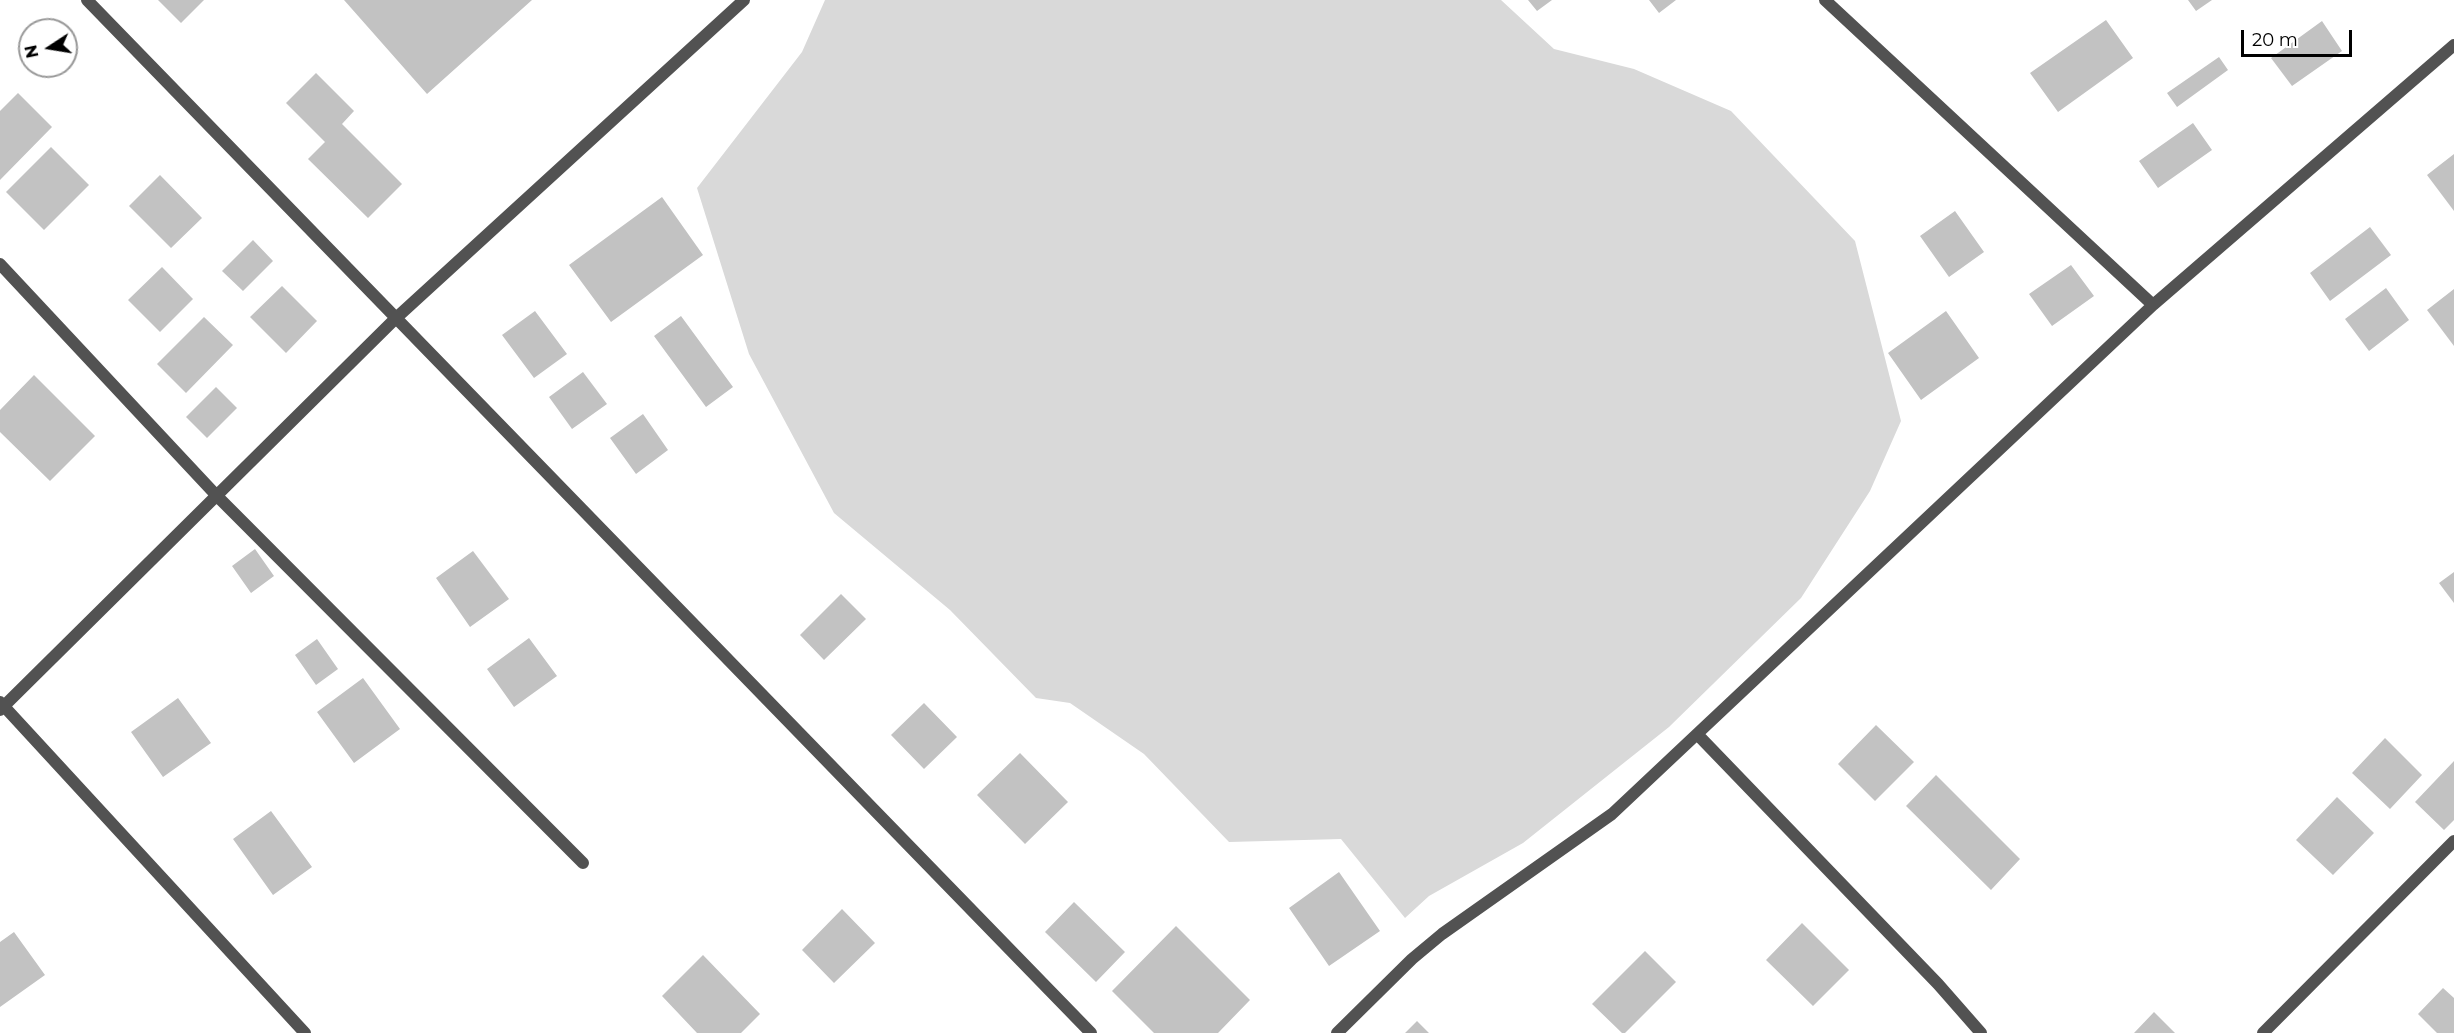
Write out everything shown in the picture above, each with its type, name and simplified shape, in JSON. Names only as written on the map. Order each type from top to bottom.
[{"type":"street","points":[[87,0],[1090,1033]]},
{"type":"street","points":[[305,1033],[1,706],[395,319],[744,0]]},
{"type":"street","points":[[1825,0],[2153,305]]},
{"type":"street","points":[[1337,1033],[1412,959],[1442,934],[1612,814],[2153,305],[2454,45]]},
{"type":"street","points":[[0,264],[216,495],[583,863]]},
{"type":"street","points":[[1697,734],[1938,984],[1982,1033]]},
{"type":"street","points":[[2263,1033],[2454,841]]},
{"type":"shaded area","points":[[825,0],[1501,0],[1554,49],[1634,69],[1731,111],[1855,241],[1901,421],[1870,491],[1801,598],[1669,727],[1523,843],[1429,896],[1405,918],[1341,839],[1229,842],[1144,754],[1070,703],[1036,698],[950,610],[834,513],[749,354],[697,188],[802,52]]},
{"type":"building","points":[[158,0],[204,0],[181,23]]},
{"type":"building","points":[[344,0],[532,0],[427,94]]},
{"type":"building","points":[[1528,0],[1552,0],[1537,11]]},
{"type":"building","points":[[1649,0],[1676,0],[1659,13]]},
{"type":"building","points":[[2188,0],[2212,0],[2196,11]]},
{"type":"building","points":[[2106,20],[2133,58],[2058,112],[2030,73]]},
{"type":"building","points":[[2322,21],[2342,51],[2292,86],[2271,58]]},
{"type":"building","points":[[2219,57],[2228,70],[2177,107],[2167,93]]},
{"type":"building","points":[[316,73],[354,111],[342,124],[402,184],[368,218],[308,159],[325,142],[286,103]]},
{"type":"building","points":[[18,93],[52,127],[0,180],[0,111]]},
{"type":"building","points":[[2193,123],[2212,150],[2158,188],[2139,161]]},
{"type":"building","points":[[51,147],[89,185],[44,230],[6,192]]},
{"type":"building","points":[[2454,154],[2454,211],[2427,175]]},
{"type":"building","points":[[160,175],[202,218],[171,248],[129,206]]},
{"type":"building","points":[[662,197],[703,255],[611,322],[569,265]]},
{"type":"building","points":[[1955,211],[1984,252],[1949,277],[1920,236]]},
{"type":"building","points":[[2370,227],[2391,255],[2330,301],[2310,273]]},
{"type":"building","points":[[253,240],[273,261],[243,291],[222,271]]},
{"type":"building","points":[[2071,265],[2094,296],[2052,326],[2029,294]]},
{"type":"building","points":[[162,267],[193,299],[160,332],[128,300]]},
{"type":"building","points":[[282,286],[317,321],[286,353],[250,317]]},
{"type":"building","points":[[2386,288],[2409,320],[2369,351],[2345,319]]},
{"type":"building","points":[[2454,289],[2454,346],[2427,310]]},
{"type":"building","points":[[535,311],[567,354],[534,378],[502,335]]},
{"type":"building","points":[[1946,311],[1979,358],[1921,400],[1888,353]]},
{"type":"building","points":[[681,316],[733,387],[706,407],[654,336]]},
{"type":"building","points":[[204,317],[233,345],[186,393],[157,364]]},
{"type":"building","points":[[583,372],[607,404],[572,429],[549,397]]},
{"type":"building","points":[[34,375],[95,436],[50,481],[0,432],[0,410]]},
{"type":"building","points":[[216,387],[237,408],[207,438],[186,417]]},
{"type":"building","points":[[643,414],[668,450],[636,474],[610,438]]},
{"type":"building","points":[[255,549],[274,576],[251,593],[232,566]]},
{"type":"building","points":[[473,551],[509,599],[470,627],[436,578]]},
{"type":"building","points":[[2454,572],[2454,603],[2439,583]]},
{"type":"building","points":[[841,594],[866,619],[824,660],[800,635]]},
{"type":"building","points":[[529,638],[557,676],[514,707],[487,669]]},
{"type":"building","points":[[317,639],[338,669],[316,685],[295,655]]},
{"type":"building","points":[[363,678],[400,729],[354,763],[317,712]]},
{"type":"building","points":[[178,698],[211,743],[163,777],[131,732]]},
{"type":"building","points":[[924,703],[957,737],[924,769],[891,735]]},
{"type":"building","points":[[1876,725],[1914,762],[1875,801],[1838,764]]},
{"type":"building","points":[[2385,738],[2422,775],[2390,809],[2352,773]]},
{"type":"building","points":[[1020,753],[1068,802],[1025,844],[977,795]]},
{"type":"building","points":[[2454,761],[2454,820],[2444,830],[2415,802]]},
{"type":"building","points":[[1936,775],[2020,859],[1991,890],[1906,806]]},
{"type":"building","points":[[2337,797],[2374,833],[2333,875],[2296,840]]},
{"type":"building","points":[[271,811],[312,867],[273,895],[233,839]]},
{"type":"building","points":[[1339,872],[1380,931],[1329,966],[1289,908]]},
{"type":"building","points":[[1074,902],[1125,952],[1096,982],[1045,932]]},
{"type":"building","points":[[842,909],[875,943],[834,983],[802,950]]},
{"type":"building","points":[[1802,923],[1849,970],[1813,1006],[1766,960]]},
{"type":"building","points":[[1176,926],[1250,1000],[1218,1033],[1154,1033],[1112,991]]},
{"type":"building","points":[[14,932],[45,975],[0,1007],[0,942]]},
{"type":"building","points":[[1645,951],[1676,982],[1625,1033],[1622,1033],[1592,1004]]},
{"type":"building","points":[[703,955],[760,1014],[741,1033],[697,1033],[662,996]]},
{"type":"building","points":[[2443,988],[2454,998],[2454,1033],[2437,1033],[2418,1014]]},
{"type":"building","points":[[2154,1012],[2175,1033],[2134,1033]]},
{"type":"building","points":[[1417,1021],[1429,1033],[1405,1033]]}]
